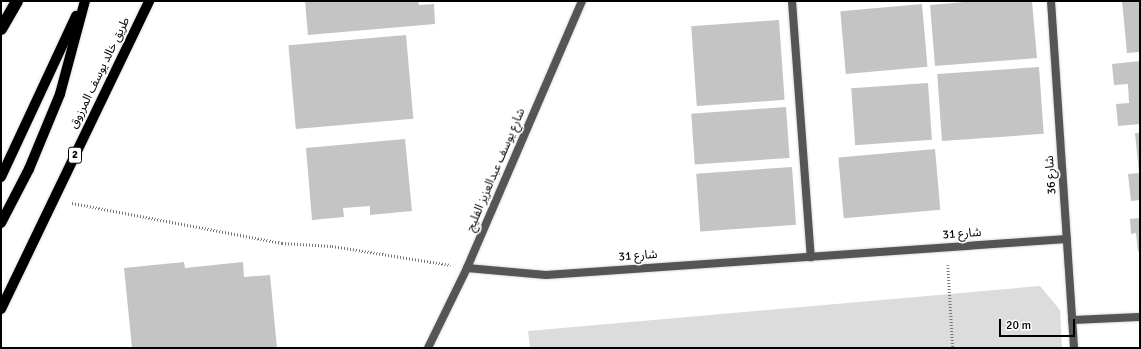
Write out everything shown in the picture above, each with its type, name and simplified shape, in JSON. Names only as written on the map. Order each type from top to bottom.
[{"type":"highway","points":[[1,30],[14,6]]},
{"type":"main road","points":[[1,177],[84,1]]},
{"type":"main road","points":[[1,223],[29,169],[60,94],[84,1]]},
{"type":"main road","name":"طريق خالد يوسف المرزوق","points":[[1,308],[149,1]]},
{"type":"street","name":"شارع يوسف عبدالعزيز الفليج","points":[[428,348],[467,268],[582,1]]},
{"type":"street","points":[[792,1],[811,257]]},
{"type":"street","name":"شارع 36","points":[[1051,1],[1074,348]]},
{"type":"street","name":"شارع 31","points":[[467,268],[546,275],[1067,239]]},
{"type":"street","points":[[1072,320],[1140,317]]},
{"type":"path","points":[[54,199],[282,243],[332,246],[467,268]]},
{"type":"path","points":[[947,248],[953,348]]},
{"type":"shaded area","points":[[1040,286],[1060,310],[1062,348],[530,348],[528,331]]},
{"type":"building","points":[[305,1],[418,1],[419,5],[434,4],[435,24],[308,35]]},
{"type":"building","points":[[976,1],[1032,1],[1037,58],[935,66],[930,5]]},
{"type":"building","points":[[1122,1],[1140,1],[1140,52],[1127,53]]},
{"type":"building","points":[[922,4],[927,67],[846,74],[840,11]]},
{"type":"building","points":[[779,20],[785,100],[697,106],[691,26]]},
{"type":"building","points":[[406,35],[413,119],[296,129],[288,45]]},
{"type":"building","points":[[1140,61],[1140,124],[1118,126],[1116,104],[1129,103],[1128,84],[1114,85],[1112,64]]},
{"type":"building","points":[[1039,67],[1044,134],[942,141],[937,74]]},
{"type":"building","points":[[928,83],[932,140],[855,145],[851,88]]},
{"type":"building","points":[[786,107],[790,158],[695,165],[691,114]]},
{"type":"building","points":[[1135,133],[1140,133],[1140,200],[1131,201],[1128,174],[1139,173]]},
{"type":"building","points":[[405,139],[412,211],[370,215],[370,206],[343,208],[344,217],[312,220],[306,148]]},
{"type":"building","points":[[935,149],[940,210],[844,218],[838,157]]},
{"type":"building","points":[[792,167],[796,225],[700,232],[696,174]]},
{"type":"building","points":[[1140,218],[1140,251],[1138,252],[1136,233],[1131,234],[1130,219]]},
{"type":"building","points":[[184,262],[185,268],[243,262],[244,277],[270,275],[277,348],[132,348],[124,268]]}]
